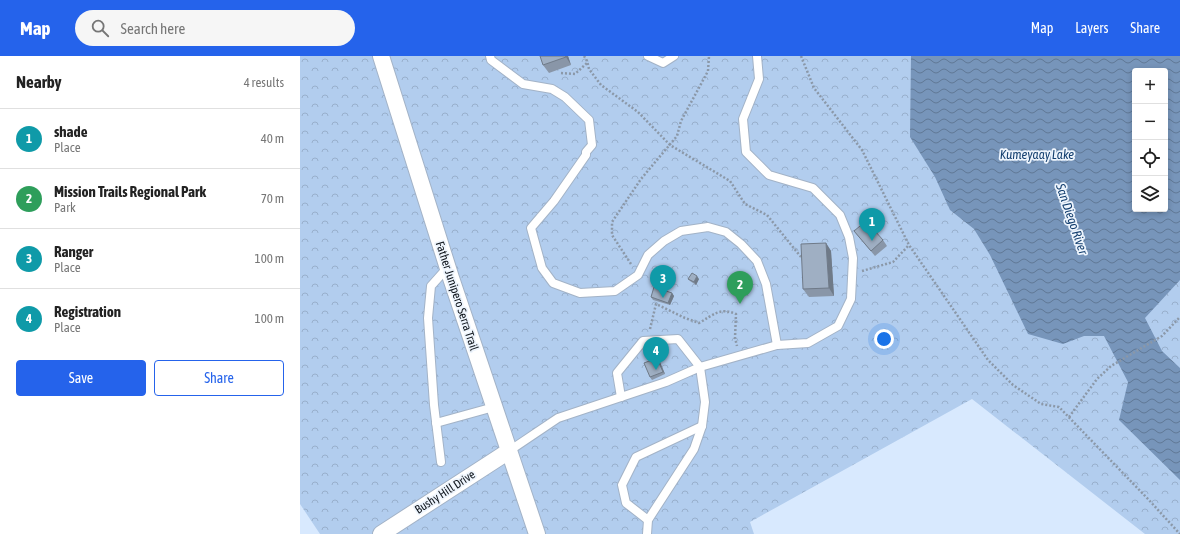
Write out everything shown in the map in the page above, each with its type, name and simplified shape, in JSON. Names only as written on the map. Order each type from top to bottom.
[{"type":"street","name":"Father Junipero Serra Trail","points":[[381,56],[448,268],[537,534]]},
{"type":"street","name":"Bushy Hill Drive","points":[[381,534],[509,451]]},
{"type":"lane","points":[[490,56],[491,60],[523,84],[552,89],[565,97],[589,120],[592,144],[554,201],[531,228],[542,268],[553,283],[580,294],[615,291],[638,275],[648,255],[664,241],[681,231],[708,227],[726,232],[741,244],[757,261],[766,284],[777,345]]},
{"type":"lane","points":[[648,56],[663,63],[674,56]]},
{"type":"lane","points":[[509,451],[558,418],[666,382],[700,367],[777,345],[808,343],[838,326],[851,299],[853,258],[849,237],[840,215],[813,188],[769,175],[746,152],[743,119],[759,79],[757,56]]},
{"type":"lane","points":[[441,462],[436,422],[428,318],[431,286],[448,268]]},
{"type":"lane","points":[[621,397],[617,373],[643,341],[678,339],[700,367],[705,402],[702,426],[694,449],[648,520],[647,534]]},
{"type":"lane","points":[[436,422],[494,407]]},
{"type":"lane","points":[[648,520],[626,503],[622,485],[636,457],[702,426]]},
{"type":"path","points":[[584,56],[589,69],[601,85],[638,112],[670,145],[730,181],[745,204],[767,215],[801,257]]},
{"type":"path","points":[[638,275],[612,235],[612,222],[641,179],[677,136],[681,121],[708,71],[709,56]]},
{"type":"path","points":[[801,56],[814,88],[862,150],[909,245],[988,360],[1013,385],[1041,404],[1059,407],[1148,498],[1180,534]]},
{"type":"path","points":[[561,73],[575,74],[587,62]]},
{"type":"path","points":[[852,275],[893,262],[909,245]]},
{"type":"path","points":[[650,330],[656,304],[699,323],[720,311],[729,311],[736,314],[734,338],[741,356]]},
{"type":"path","points":[[1069,418],[1097,379],[1111,366],[1162,336],[1180,317]]},
{"type":"path","points":[[651,343],[652,357]]},
{"type":"green space","points":[[300,56],[1180,56],[1180,534],[1145,534],[972,399],[750,522],[754,534],[320,534],[300,504]]},
{"type":"water","name":"Kumeyaay Lake","points":[[911,56],[1180,56],[1180,280],[1145,318],[1162,351],[1180,368],[1180,480],[1119,420],[1128,382],[1104,336],[1084,336],[1063,344],[1028,334],[990,255],[974,229],[950,210],[935,177],[910,137]]},
{"type":"building","points":[[540,56],[565,56],[566,57],[543,65]]},
{"type":"building","points":[[866,221],[883,240],[871,251],[854,231]]},
{"type":"building","points":[[826,243],[829,288],[803,289],[801,244]]},
{"type":"building","points":[[692,273],[697,276],[694,282],[688,279]]},
{"type":"building","points":[[654,287],[672,293],[668,303],[651,297]]},
{"type":"building","points":[[657,358],[663,372],[650,377],[644,363]]},
{"type":"place","name":"shade","points":[[872,241]]},
{"type":"place","name":"Ranger","points":[[663,298]]},
{"type":"place","name":"Mission Trails Regional Park","points":[[740,304]]},
{"type":"place","name":"Registration","points":[[656,370]]},
{"type":"water label","name":"San Diego River","points":[[1072,219]]}]
